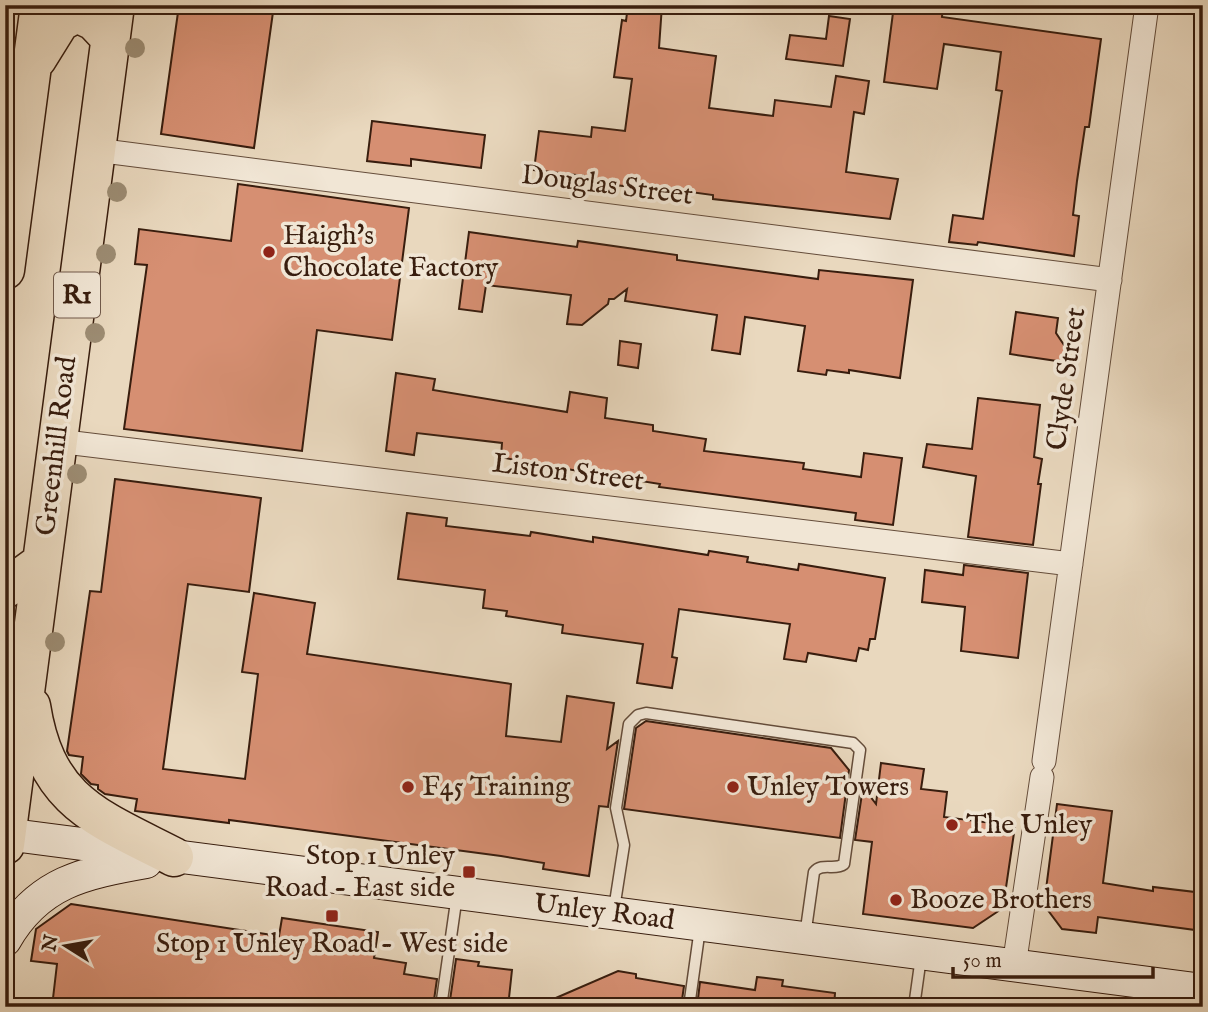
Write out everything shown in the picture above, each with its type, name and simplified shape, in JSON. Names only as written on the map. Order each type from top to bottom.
[{"type":"highway","points":[[5,270],[40,5]]},
{"type":"highway","points":[[32,67],[49,38],[69,15],[77,13],[94,21],[112,22]]},
{"type":"highway","name":"Greenhill Road","points":[[6,838],[112,22]]},
{"type":"highway","points":[[5,589],[42,562]]},
{"type":"highway","points":[[27,680],[40,753],[55,779],[78,803],[174,857]]},
{"type":"main road","name":"Unley Road","points":[[6,838],[174,857],[1203,990]]},
{"type":"main road","points":[[5,940],[16,922],[40,896],[93,872],[174,857]]},
{"type":"street","name":"Clyde Street","points":[[1014,966],[1147,5]]},
{"type":"street","name":"Douglas Street","points":[[96,150],[1110,280]]},
{"type":"street","name":"Liston Street","points":[[57,441],[1071,565]]},
{"type":"lane","points":[[613,914],[624,845],[616,808],[629,724],[638,715],[646,713],[853,743],[860,750],[844,863],[839,867],[822,867],[814,872],[805,939]]},
{"type":"lane","points":[[441,1007],[457,893]]},
{"type":"lane","points":[[689,1007],[700,925]]},
{"type":"lane","points":[[914,1007],[922,954]]},
{"type":"building","points":[[179,5],[274,5],[254,148],[161,134]]},
{"type":"building","points":[[628,5],[662,5],[659,48],[716,56],[709,108],[773,116],[775,100],[831,107],[836,76],[869,81],[864,114],[854,112],[846,172],[898,179],[890,219],[713,199],[713,195],[585,181],[586,176],[534,170],[539,131],[591,137],[592,127],[625,131],[632,79],[614,77],[622,20],[626,21]]},
{"type":"building","points":[[894,5],[943,5],[942,17],[1101,39],[1089,127],[1085,127],[1077,181],[1073,215],[1079,216],[1074,256],[978,242],[977,245],[949,242],[953,215],[983,219],[1002,91],[996,90],[1001,52],[944,44],[937,89],[884,82]]},
{"type":"building","points":[[829,16],[850,19],[843,66],[786,59],[790,35],[826,39]]},
{"type":"building","points":[[372,121],[485,135],[481,168],[411,159],[411,166],[367,161]]},
{"type":"building","points":[[238,184],[409,208],[392,340],[317,330],[302,451],[124,429],[147,265],[135,264],[139,229],[231,241]]},
{"type":"building","points":[[469,232],[577,247],[578,241],[677,255],[677,260],[818,279],[819,270],[913,280],[900,378],[849,370],[849,373],[827,370],[826,375],[798,371],[805,326],[745,317],[740,354],[712,350],[717,315],[625,301],[627,289],[614,299],[609,299],[608,304],[582,325],[567,324],[571,295],[486,285],[482,312],[459,309]]},
{"type":"building","points":[[1016,312],[1058,318],[1056,333],[1066,348],[1064,362],[1010,354]]},
{"type":"building","points":[[620,341],[641,344],[638,368],[618,365]]},
{"type":"building","points":[[396,373],[435,379],[433,390],[567,412],[570,392],[607,398],[605,418],[653,425],[653,431],[706,439],[704,451],[804,463],[803,469],[861,477],[864,453],[902,458],[893,525],[855,520],[856,513],[659,487],[660,484],[523,462],[501,457],[502,443],[417,433],[414,455],[386,451]]},
{"type":"building","points":[[978,398],[1040,405],[1034,457],[1042,459],[1038,484],[1041,484],[1033,545],[968,537],[976,476],[923,467],[927,444],[972,449]]},
{"type":"building","points":[[115,479],[261,498],[249,592],[188,584],[163,769],[245,779],[258,674],[242,672],[254,593],[315,603],[307,654],[511,684],[506,736],[561,742],[567,696],[614,703],[607,749],[618,741],[608,807],[599,806],[589,876],[543,869],[544,863],[501,856],[229,820],[229,823],[135,811],[137,799],[105,794],[98,789],[98,785],[91,784],[81,774],[83,757],[69,755],[67,751],[90,591],[101,592]]},
{"type":"building","points":[[407,513],[447,518],[446,526],[530,536],[531,532],[593,542],[593,537],[708,555],[709,551],[748,557],[747,562],[798,570],[799,564],[885,578],[875,639],[870,639],[868,650],[859,648],[856,661],[808,653],[806,662],[784,659],[790,624],[679,609],[672,657],[677,658],[672,688],[637,683],[643,644],[562,633],[563,625],[506,616],[507,611],[483,608],[485,590],[398,579]]},
{"type":"building","points":[[964,565],[1028,573],[1018,658],[961,651],[965,607],[922,602],[925,570],[963,575]]},
{"type":"building","name":"Unley Towers","points":[[646,721],[831,748],[849,770],[840,838],[624,809],[636,728]]},
{"type":"building","points":[[881,763],[924,769],[921,789],[947,792],[944,817],[1015,826],[1003,908],[973,928],[863,914],[872,842],[855,840],[863,787],[876,804]]},
{"type":"building","points":[[1057,804],[1112,811],[1103,883],[1153,891],[1153,887],[1203,893],[1203,931],[1098,917],[1096,933],[1062,929],[1044,905]]},
{"type":"building","points":[[71,904],[279,936],[282,918],[378,932],[374,958],[406,963],[404,974],[437,979],[433,1007],[52,1007],[57,964],[31,961],[36,929]]},
{"type":"building","points":[[456,959],[479,962],[478,966],[512,970],[508,1007],[449,1007]]},
{"type":"building","points":[[618,971],[636,974],[636,978],[684,986],[681,1007],[535,1007]]},
{"type":"building","points":[[757,977],[783,980],[782,986],[835,993],[834,1007],[697,1007],[700,982],[755,990]]},
{"type":"place","name":"Haigh's Chocolate Factory","points":[[269,252]]},
{"type":"place","name":"F45 Training","points":[[408,787]]},
{"type":"place","name":"Unley Towers","points":[[733,787]]},
{"type":"place","name":"The Unley","points":[[952,825]]},
{"type":"place","name":"Stop 1 Unley Road - East side","points":[[469,872]]},
{"type":"place","name":"Booze Brothers","points":[[896,900]]},
{"type":"place","name":"Stop 1 Unley Road - West side","points":[[332,916]]}]
